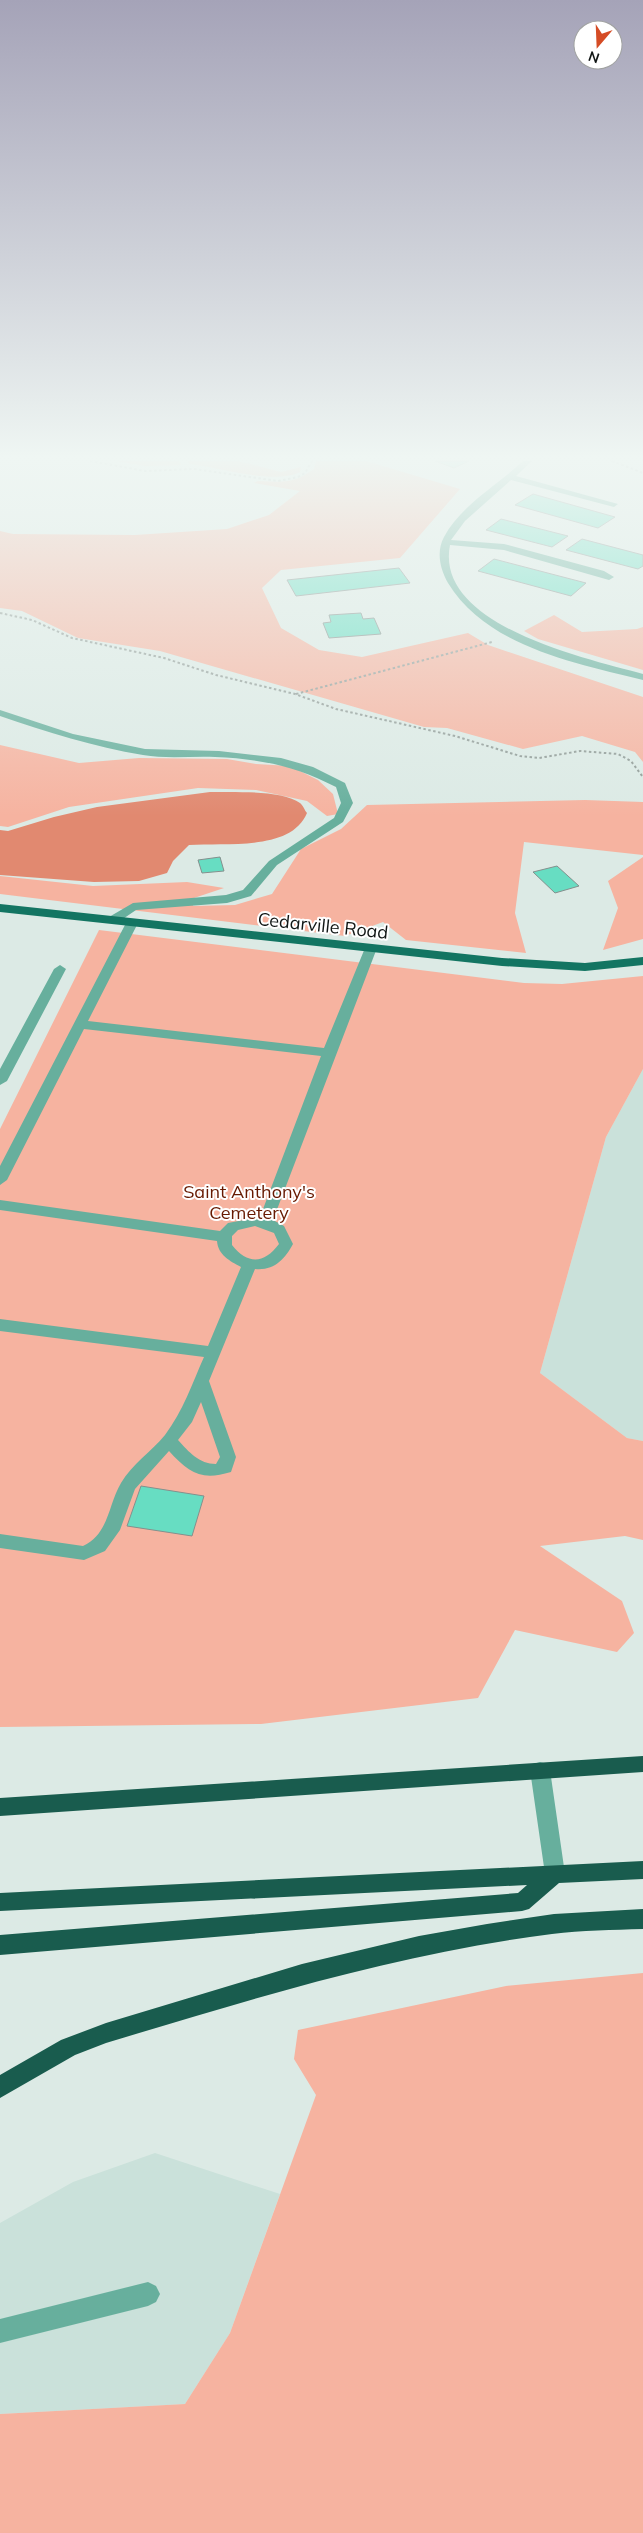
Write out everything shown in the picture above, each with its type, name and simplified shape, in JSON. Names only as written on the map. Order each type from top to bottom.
[{"type":"highway","points":[[0,1807],[643,1764]]},
{"type":"highway","points":[[0,1902],[643,1870]]},
{"type":"highway","points":[[0,1946],[522,1902],[555,1874]]},
{"type":"highway","points":[[0,2087],[69,2048],[106,2033],[302,1974],[419,1946],[487,1934],[554,1924],[643,1919]]},
{"type":"main road","name":"Cedarville Road","points":[[0,908],[550,966],[585,967],[643,961]]},
{"type":"street","points":[[450,579],[454,590],[484,620],[524,640],[643,677]]},
{"type":"street","points":[[0,713],[71,737],[145,752],[219,754],[281,762],[309,769],[341,785],[347,803],[339,820],[273,863],[258,883],[247,893],[227,899],[133,907],[113,920]]},
{"type":"street","points":[[0,1180],[132,923]]},
{"type":"street","points":[[266,1222],[329,1053],[371,948]]},
{"type":"street","points":[[0,1080],[60,969]]},
{"type":"street","points":[[79,1024],[329,1053]]},
{"type":"street","points":[[0,1205],[225,1237]]},
{"type":"street","points":[[250,1221],[266,1222],[281,1230],[286,1244],[284,1250],[270,1261],[250,1264],[231,1257],[224,1244],[225,1237],[236,1225],[250,1221]]},
{"type":"street","points":[[0,1541],[84,1553],[99,1546],[111,1530],[128,1486],[186,1418],[250,1264]]},
{"type":"street","points":[[0,1325],[212,1352]]},
{"type":"street","points":[[168,1441],[196,1468],[213,1472],[225,1467],[228,1457],[201,1380]]},
{"type":"street","points":[[540,1770],[555,1874]]},
{"type":"street","points":[[0,2331],[148,2294]]},
{"type":"path","points":[[0,613],[32,620],[72,638],[164,658],[216,675],[295,694],[336,708],[404,726],[456,736],[520,756],[539,758],[580,751],[618,754],[631,760],[643,777]]},
{"type":"path","points":[[295,694],[500,640]]},
{"type":"shaded area","points":[[210,792],[243,792],[282,796],[300,803],[307,813],[299,825],[287,834],[272,839],[237,844],[189,845],[173,861],[167,873],[139,881],[94,882],[0,875],[0,830],[8,831],[54,817],[97,807]]},
{"type":"shaded area","points":[[643,1069],[643,1441],[627,1438],[540,1373],[606,1137]]},
{"type":"shaded area","points":[[155,2153],[280,2194],[230,2333],[185,2404],[0,2414],[0,2223],[73,2182]]},
{"type":"green space","points":[[0,579],[271,579],[262,588],[281,628],[319,650],[362,657],[468,633],[488,645],[643,697],[643,762],[635,752],[582,736],[523,749],[447,728],[424,727],[160,651],[78,638],[22,611],[0,608]]},
{"type":"green space","points":[[554,615],[582,632],[637,629],[643,627],[643,670],[538,639],[524,631]]},
{"type":"green space","points":[[0,745],[79,763],[139,758],[227,759],[256,764],[290,766],[318,780],[333,794],[338,814],[327,816],[307,801],[256,790],[198,788],[69,807],[8,827],[0,826]]},
{"type":"green space","points":[[585,800],[643,802],[643,855],[524,842],[515,913],[526,953],[406,940],[383,922],[345,936],[0,894],[0,876],[93,886],[187,882],[224,888],[194,898],[193,906],[235,905],[272,894],[301,849],[341,829],[367,805]]},
{"type":"green space","points":[[643,857],[643,939],[603,950],[618,908],[608,881]]},
{"type":"green space","name":"Saint Anthony's Cemetery","points":[[99,930],[524,983],[562,984],[643,976],[643,1069],[606,1137],[540,1373],[627,1438],[643,1441],[643,1540],[625,1536],[540,1546],[622,1601],[634,1633],[617,1652],[515,1630],[478,1698],[261,1724],[0,1727],[0,1129]]},
{"type":"green space","points":[[643,1973],[643,2533],[0,2533],[0,2414],[185,2404],[230,2333],[316,2095],[294,2059],[298,2030],[506,1986]]},
{"type":"building","points":[[407,579],[410,583],[296,596],[287,580]]},
{"type":"building","points":[[509,579],[571,579],[586,583],[571,596]]},
{"type":"building","points":[[361,613],[363,619],[374,618],[381,634],[329,638],[323,623],[331,622],[329,615]]},
{"type":"building","points":[[220,857],[224,871],[202,873],[198,860]]},
{"type":"building","points":[[557,866],[579,886],[555,893],[533,872]]},
{"type":"building","points":[[141,1486],[204,1496],[192,1536],[127,1526]]}]
